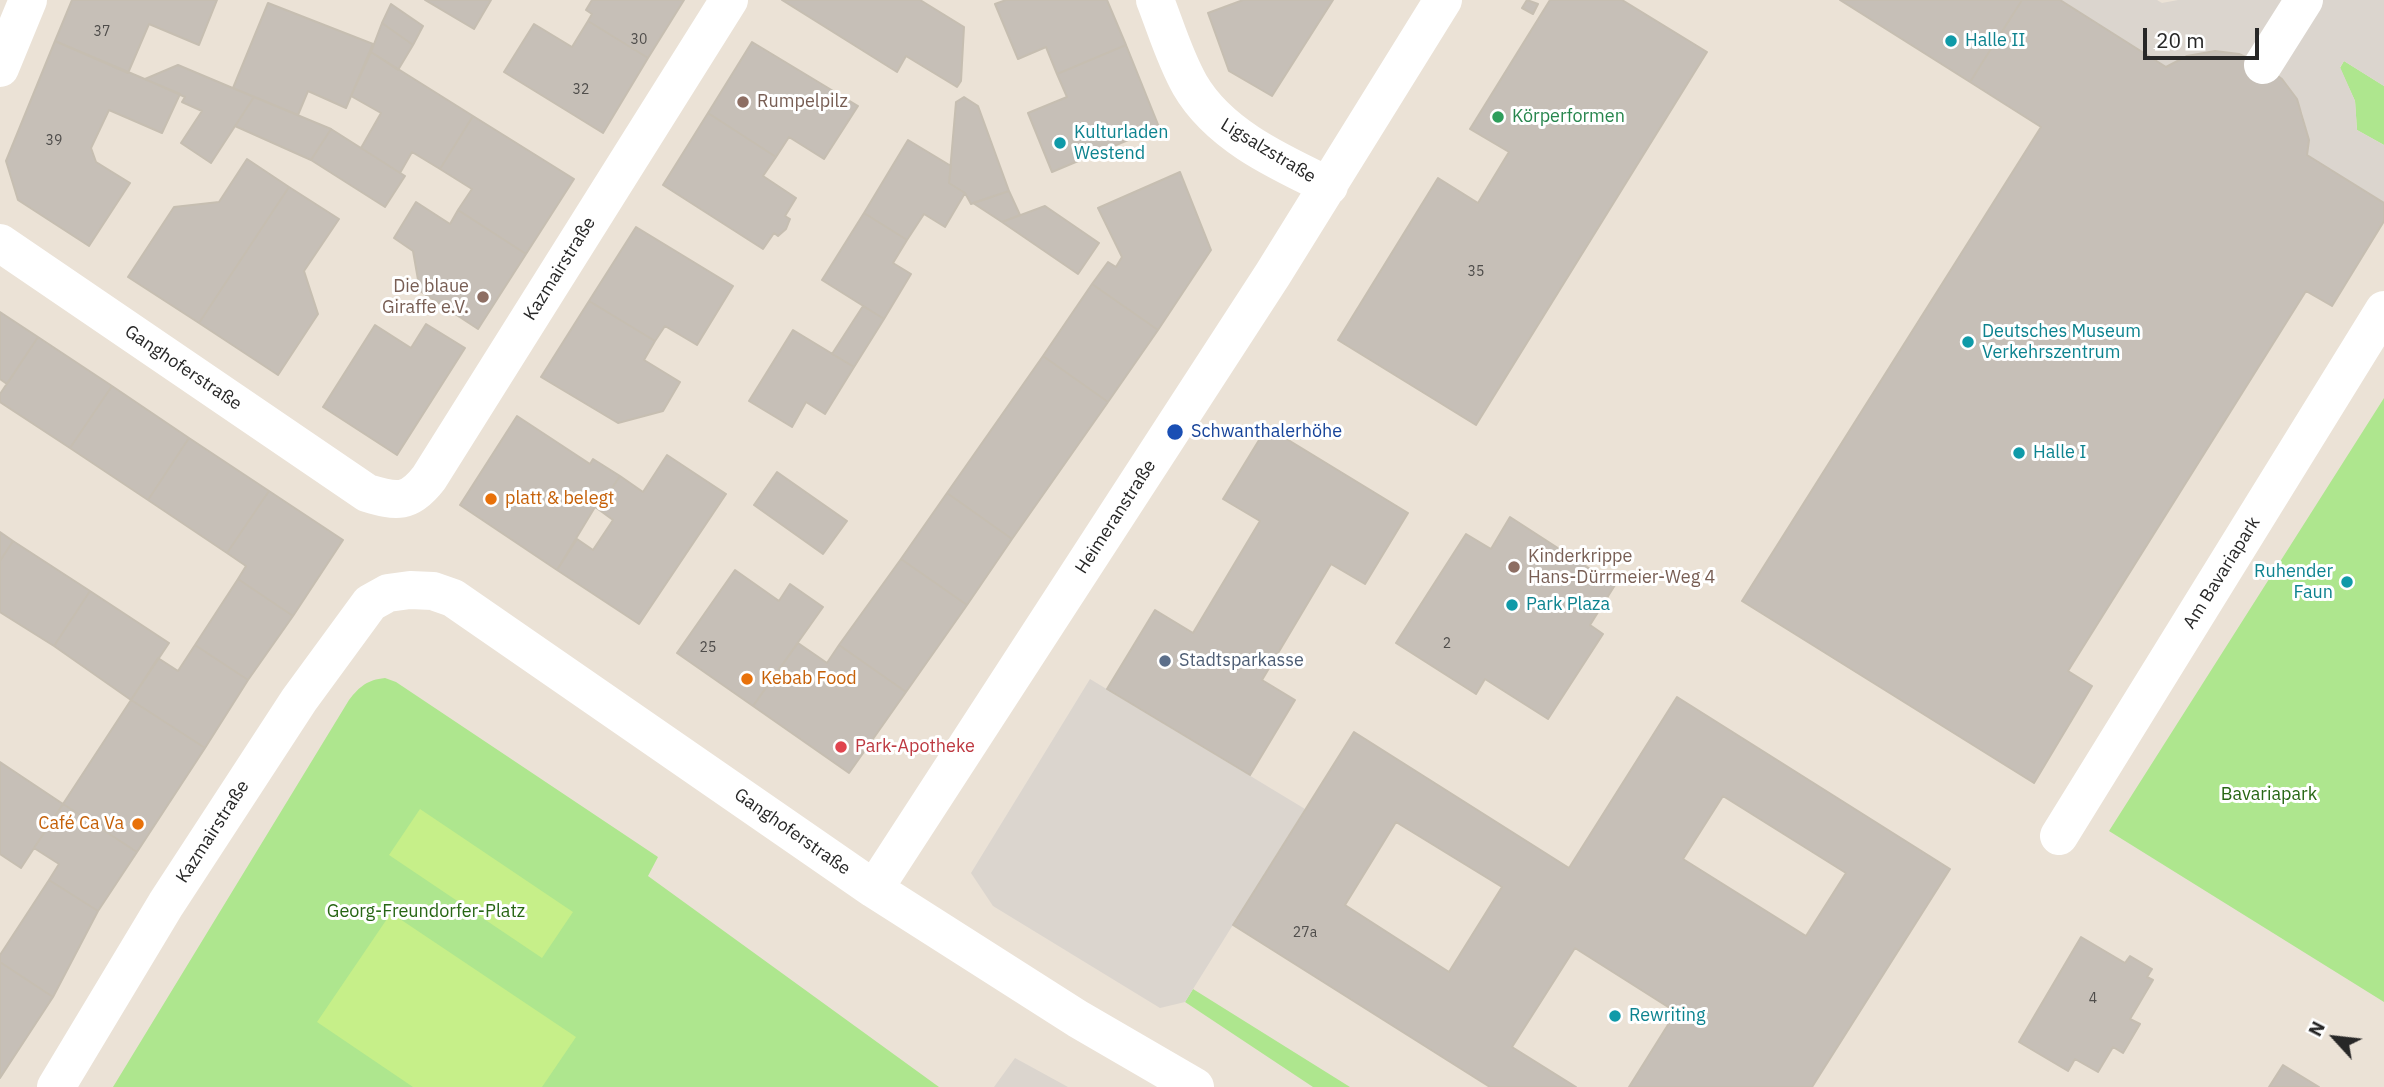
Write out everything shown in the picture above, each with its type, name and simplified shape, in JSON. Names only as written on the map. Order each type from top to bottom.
[{"type":"street","points":[[0,68],[28,0]]},
{"type":"street","name":"Kazmairstraße","points":[[367,493],[399,500],[418,492],[429,478],[729,0]]},
{"type":"street","name":"Ligsalzstraße","points":[[1154,0],[1190,85],[1215,119],[1281,162],[1329,186]]},
{"type":"street","name":"Heimeranstraße","points":[[874,890],[1329,186],[1443,0]]},
{"type":"street","points":[[2263,65],[2304,0]]},
{"type":"street","name":"Ganghoferstraße","points":[[0,243],[367,493]]},
{"type":"street","name":"Am Bavariapark","points":[[2059,836],[2384,310]]},
{"type":"street","name":"Ganghoferstraße","points":[[388,593],[433,591],[453,598],[874,890],[1078,1019],[1195,1087]]},
{"type":"street","name":"Kazmairstraße","points":[[56,1087],[166,904],[299,700],[370,603],[388,593]]},
{"type":"green space","points":[[2344,61],[2384,86],[2384,145],[2357,130],[2355,101],[2340,68]]},
{"type":"green space","name":"Bavariapark","points":[[2384,398],[2384,1002],[2109,831]]},
{"type":"green space","name":"Georg-Freundorfer-Platz","points":[[385,678],[396,682],[658,857],[648,876],[939,1087],[113,1087],[349,700],[364,684]]},
{"type":"green space","points":[[420,809],[573,912],[542,958],[389,855]]},
{"type":"green space","points":[[391,913],[576,1037],[542,1087],[413,1087],[317,1022]]},
{"type":"green space","points":[[1193,989],[1350,1087],[1313,1087],[1185,1002]]},
{"type":"shaded area","points":[[2060,0],[2157,0],[2162,3],[2178,0],[2384,0],[2384,86],[2344,61],[2340,67],[2355,101],[2357,130],[2384,145],[2384,203],[2307,155],[2309,140],[2302,112],[2290,89],[2273,72],[2239,54],[2215,51],[2187,56],[2166,67]]},
{"type":"shaded area","points":[[1090,679],[1305,809],[1185,1002],[1160,1008],[993,906],[971,873]]},
{"type":"shaded area","points":[[1015,1058],[1068,1087],[994,1087]]},
{"type":"building","points":[[72,0],[217,0],[199,45],[149,24],[128,73],[55,41]]},
{"type":"building","points":[[425,0],[491,0],[474,29]]},
{"type":"building","points":[[592,0],[684,0],[648,58],[588,21],[592,14],[586,10]]},
{"type":"building","points":[[782,0],[920,0],[964,27],[961,81],[957,87],[906,56],[897,72]]},
{"type":"building","points":[[1006,0],[1107,0],[1126,45],[1057,74],[1046,47],[1018,59],[995,4]]},
{"type":"building","points":[[1243,0],[1333,0],[1272,96],[1229,71],[1208,13]]},
{"type":"building","points":[[1527,0],[1538,4],[1533,14],[1522,8]]},
{"type":"building","points":[[1550,0],[1622,0],[1707,52],[1476,425],[1338,340],[1438,178],[1478,203],[1509,152],[1470,129]]},
{"type":"building","name":"Halle II","points":[[1840,0],[2022,0],[1970,82]]},
{"type":"building","name":"Halle I","points":[[2022,0],[2060,0],[2166,67],[2187,56],[2215,51],[2239,54],[2263,65],[2282,79],[2297,99],[2309,140],[2307,155],[2384,203],[2384,221],[2332,306],[2306,291],[2068,671],[2092,686],[2034,783],[1742,601],[2041,127],[1970,82]]},
{"type":"building","points":[[268,3],[373,44],[346,108],[308,91],[298,115],[233,88]]},
{"type":"building","points":[[391,4],[423,26],[413,45],[382,23]]},
{"type":"building","points":[[588,21],[648,58],[603,133],[504,72],[534,24],[572,47]]},
{"type":"building","points":[[382,23],[413,45],[398,70],[371,52]]},
{"type":"building","points":[[55,41],[180,94],[162,133],[109,110],[91,148],[96,162],[130,183],[89,246],[18,200],[6,161]]},
{"type":"building","points":[[752,42],[858,106],[824,159],[789,137],[776,157],[708,113]]},
{"type":"building","points":[[1126,45],[1159,127],[1052,172],[1028,113],[1067,97],[1057,74]]},
{"type":"building","points":[[371,52],[473,116],[440,169],[412,152],[400,173],[361,148],[381,113],[351,96]]},
{"type":"building","points":[[178,65],[254,97],[211,163],[181,143],[202,111],[182,102],[185,97],[145,79]]},
{"type":"building","points":[[254,97],[331,129],[311,160],[235,126]]},
{"type":"building","points":[[964,97],[978,106],[1009,191],[971,204],[965,193],[949,183],[956,102]]},
{"type":"building","points":[[708,113],[776,157],[763,176],[796,198],[785,216],[790,219],[786,229],[778,236],[774,233],[763,249],[663,185]]},
{"type":"building","points":[[473,116],[574,179],[526,254],[458,210],[472,189],[440,169]]},
{"type":"building","points":[[331,129],[405,176],[385,207],[311,160]]},
{"type":"building","points":[[908,140],[951,166],[949,183],[965,193],[945,227],[924,214],[907,240],[864,213]]},
{"type":"building","points":[[247,159],[289,187],[199,323],[128,277],[174,207],[219,202]]},
{"type":"building","points":[[1180,172],[1211,250],[1158,330],[1092,284],[1108,262],[1116,267],[1122,257],[1098,208]]},
{"type":"building","points":[[289,187],[339,219],[304,271],[318,314],[278,375],[199,323]]},
{"type":"building","points":[[1009,191],[1020,215],[1002,222],[973,203]]},
{"type":"building","points":[[416,202],[450,224],[458,210],[526,254],[478,329],[420,291],[413,251],[394,238]]},
{"type":"building","points":[[1045,206],[1099,243],[1078,274],[1002,222]]},
{"type":"building","points":[[864,213],[907,240],[893,263],[911,274],[884,319],[822,280]]},
{"type":"building","points":[[636,227],[733,286],[697,345],[665,326],[655,341],[589,301]]},
{"type":"building","points":[[1092,284],[1158,330],[1108,402],[1043,356]]},
{"type":"building","points":[[589,301],[655,341],[644,360],[680,382],[663,411],[618,423],[541,377]]},
{"type":"building","points":[[863,306],[884,319],[854,367],[832,354]]},
{"type":"building","points":[[0,312],[38,337],[7,384],[0,379]]},
{"type":"building","points":[[426,324],[465,348],[397,455],[323,407],[375,325],[411,348]]},
{"type":"building","points":[[793,330],[854,367],[825,414],[806,402],[792,427],[749,401]]},
{"type":"building","points":[[38,337],[112,386],[70,448],[0,402],[0,394]]},
{"type":"building","points":[[1043,356],[1108,402],[1012,539],[947,493]]},
{"type":"building","points":[[112,386],[189,438],[148,500],[70,448]]},
{"type":"building","points":[[517,416],[590,464],[593,459],[620,476],[598,509],[595,507],[557,570],[460,505]]},
{"type":"building","points":[[1267,427],[1408,513],[1365,584],[1331,564],[1262,680],[1295,700],[1250,775],[1107,689],[1155,610],[1193,633],[1260,521],[1223,499]]},
{"type":"building","points":[[189,438],[269,491],[227,553],[148,500]]},
{"type":"building","points":[[667,455],[726,494],[639,624],[557,570],[577,539],[593,550],[613,520],[598,509],[620,476],[643,492]]},
{"type":"building","points":[[777,472],[847,521],[823,554],[754,505]]},
{"type":"building","points":[[269,491],[343,540],[293,616],[238,579],[246,566],[227,553]]},
{"type":"building","points":[[947,493],[1012,539],[967,605],[901,559]]},
{"type":"building","name":"Park Plaza","points":[[1510,517],[1615,585],[1590,625],[1603,634],[1548,719],[1485,679],[1476,694],[1396,643],[1466,534],[1491,549]]},
{"type":"building","points":[[0,532],[13,541],[0,561]]},
{"type":"building","points":[[13,541],[90,591],[54,646],[0,612],[0,561]]},
{"type":"building","points":[[901,559],[967,605],[906,692],[839,645]]},
{"type":"building","points":[[735,570],[779,601],[790,584],[823,607],[753,706],[677,653]]},
{"type":"building","points":[[238,579],[293,616],[248,680],[195,645]]},
{"type":"building","points":[[90,591],[169,643],[131,700],[54,646]]},
{"type":"building","points":[[798,643],[827,663],[839,645],[906,692],[849,773],[753,706]]},
{"type":"building","points":[[195,645],[248,680],[205,748],[131,700],[158,658],[178,671]]},
{"type":"building","points":[[1677,697],[1950,869],[1812,1087],[1629,1087],[1676,1012],[1575,948],[1512,1047],[1576,1087],[1490,1087],[1233,925],[1354,732],[1569,868]],"holes":[[[1723,796],[1846,873],[1806,936],[1683,859]],[[1396,822],[1502,887],[1449,972],[1345,905]]]},
{"type":"building","points":[[131,700],[205,748],[137,852],[63,804]]},
{"type":"building","points":[[0,762],[63,804],[21,868],[0,854]]},
{"type":"building","points":[[63,804],[137,852],[98,911],[49,880],[59,864],[34,848]]},
{"type":"building","points":[[49,880],[98,911],[53,997],[0,962],[0,955]]},
{"type":"building","points":[[2081,937],[2125,963],[2130,956],[2152,969],[2147,977],[2153,980],[2130,1019],[2140,1024],[2123,1053],[2113,1047],[2098,1072],[2075,1059],[2068,1071],[2019,1042]]},
{"type":"building","points":[[0,962],[53,997],[0,1078]]},
{"type":"building","points":[[2283,1065],[2319,1087],[2269,1087]]},
{"type":"place","name":"Halle II","points":[[1951,41]]},
{"type":"place","name":"Rumpelpilz","points":[[743,102]]},
{"type":"place","name":"Körperformen","points":[[1498,117]]},
{"type":"place","name":"Kulturladen Westend","points":[[1060,143]]},
{"type":"place","name":"Die blaue Giraffe e.V.","points":[[483,297]]},
{"type":"place","name":"Deutsches Museum Verkehrszentrum","points":[[1968,342]]},
{"type":"place","name":"Schwanthalerhöhe","points":[[1175,432]]},
{"type":"place","name":"Halle I","points":[[2019,453]]},
{"type":"place","name":"platt & belegt","points":[[491,499]]},
{"type":"place","name":"Kinderkrippe Hans-Dürrmeier-Weg 4","points":[[1514,567]]},
{"type":"place","name":"Ruhender Faun","points":[[2347,582]]},
{"type":"place","name":"Park Plaza","points":[[1512,605]]},
{"type":"place","name":"Stadtsparkasse","points":[[1165,661]]},
{"type":"place","name":"Kebab Food","points":[[747,679]]},
{"type":"place","name":"Park-Apotheke","points":[[841,747]]},
{"type":"place","name":"Café Ca Va","points":[[138,824]]},
{"type":"place","name":"Rewriting","points":[[1615,1016]]}]
